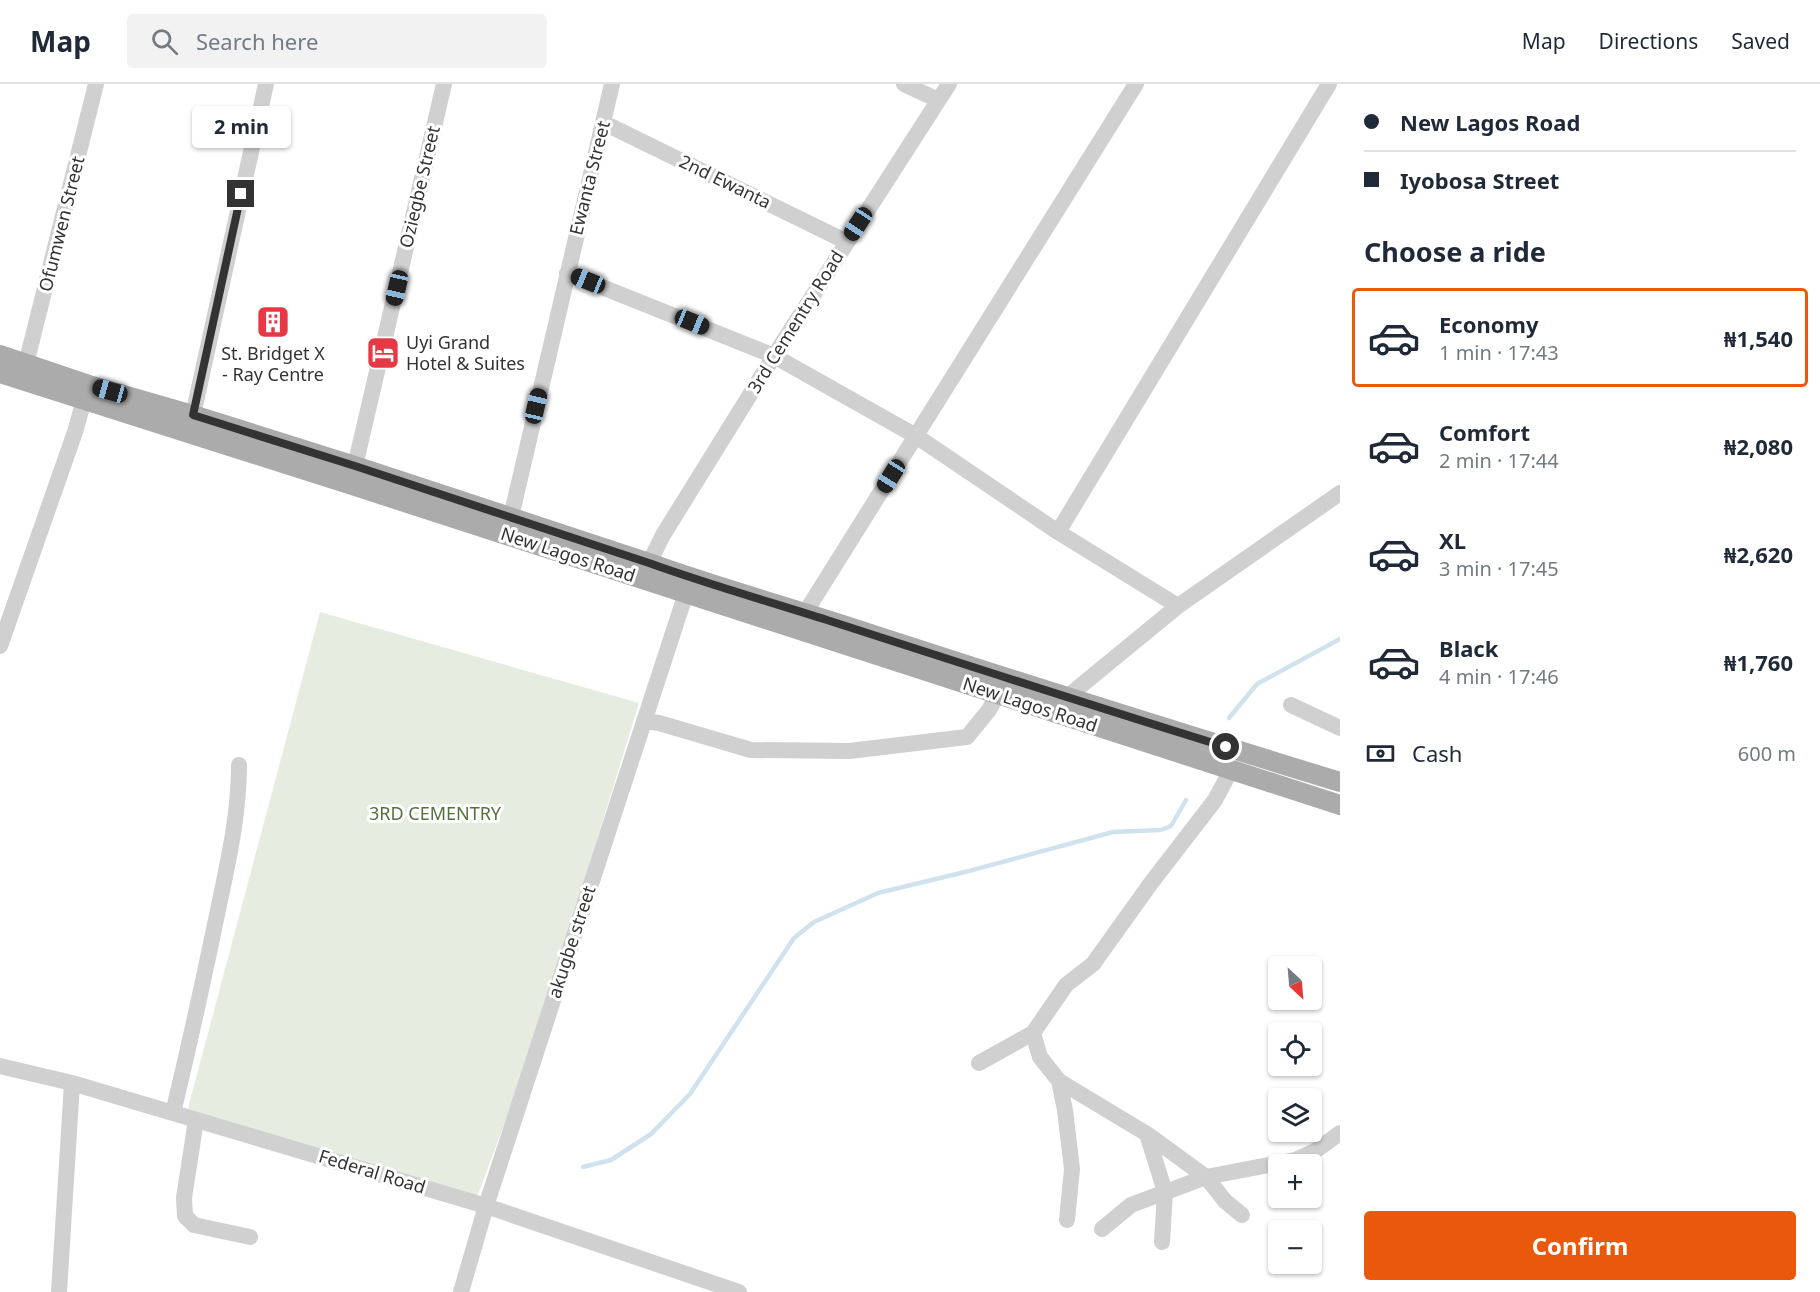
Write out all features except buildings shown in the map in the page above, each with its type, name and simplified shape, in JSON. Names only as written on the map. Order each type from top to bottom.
[{"type":"main road","name":"New Lagos Road","points":[[0,355],[89,385],[355,466],[691,578],[1340,782]]},
{"type":"main road","name":"New Lagos Road","points":[[0,373],[1340,805]]},
{"type":"street","name":"Ofumwen Street","points":[[27,364],[96,84]]},
{"type":"street","points":[[193,415],[266,84]]},
{"type":"street","name":"Oziegbe Street","points":[[355,466],[444,84]]},
{"type":"street","name":"Ewanta Street","points":[[511,517],[612,84]]},
{"type":"street","points":[[904,84],[938,100]]},
{"type":"street","name":"3rd Cementry Road","points":[[649,563],[663,535],[774,356],[949,84]]},
{"type":"street","points":[[805,613],[1136,84]]},
{"type":"street","points":[[1058,532],[1329,84]]},
{"type":"street","name":"2nd Ewanta","points":[[604,123],[847,242]]},
{"type":"street","points":[[567,273],[774,356],[916,436],[1058,532],[1178,606]]},
{"type":"street","points":[[0,646],[75,432],[84,400]]},
{"type":"street","points":[[1067,697],[1178,606],[1340,493]]},
{"type":"street","name":"akugbe street","points":[[461,1292],[486,1206],[686,593]]},
{"type":"street","points":[[644,722],[659,723],[751,750],[849,751],[967,736],[989,710],[997,695]]},
{"type":"street","points":[[1291,705],[1340,728]]},
{"type":"street","points":[[173,1113],[198,1009],[231,845],[239,796],[239,765]]},
{"type":"street","points":[[979,1063],[1033,1033],[1065,985],[1092,964],[1215,800],[1231,770]]},
{"type":"street","points":[[1033,1033],[1040,1057],[1059,1081],[1147,1134],[1206,1177],[1225,1201],[1242,1215]]},
{"type":"street","name":"Federal Road","points":[[0,1066],[72,1083],[486,1206],[739,1292]]},
{"type":"street","points":[[1059,1081],[1072,1169],[1067,1220]]},
{"type":"street","points":[[59,1292],[72,1083]]},
{"type":"street","points":[[196,1120],[184,1198],[185,1216],[194,1225],[250,1238]]},
{"type":"street","points":[[1102,1229],[1131,1205],[1206,1177],[1295,1160],[1315,1151],[1340,1133]]},
{"type":"street","points":[[1147,1134],[1165,1192],[1162,1242]]},
{"type":"green space","name":"3RD CEMENTRY","points":[[320,612],[639,703],[534,1044],[477,1197],[187,1112]]},
{"type":"waterway","points":[[1229,718],[1257,684],[1340,639]]},
{"type":"waterway","points":[[583,1167],[611,1160],[651,1134],[690,1094],[794,938],[814,922],[878,893],[1113,832],[1161,830],[1171,826],[1186,800]]},
{"type":"place","name":"St. Bridget X - Ray Centre","points":[[273,322]]},
{"type":"place","name":"Uyi Grand Hotel & Suites","points":[[383,353]]},
{"type":"route","points":[[241,194],[193,415],[355,466],[691,578],[1226,747]]}]
